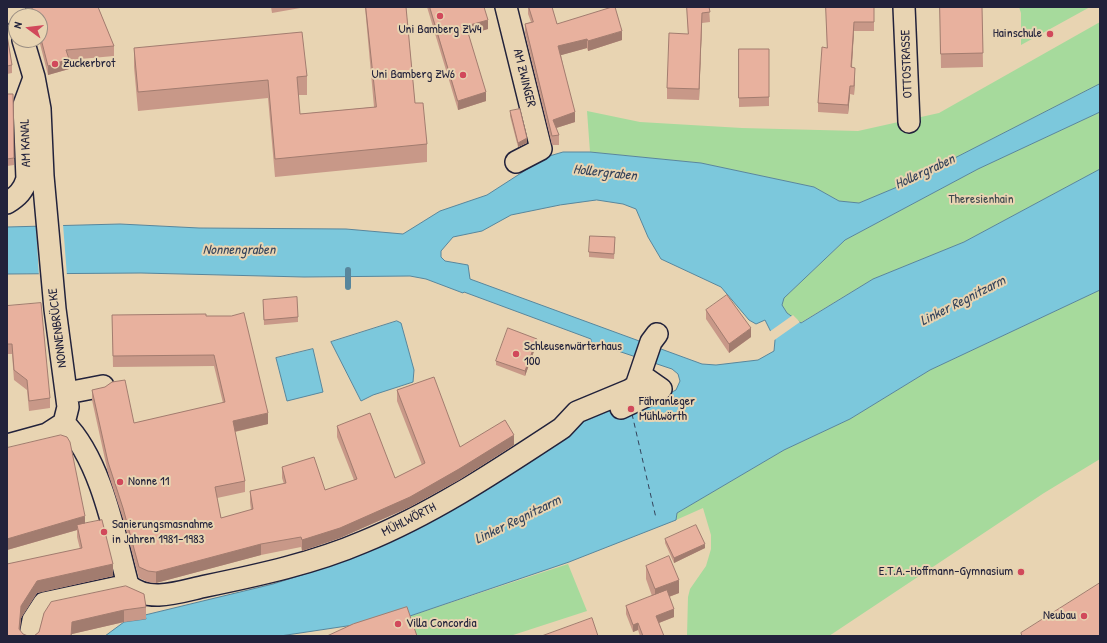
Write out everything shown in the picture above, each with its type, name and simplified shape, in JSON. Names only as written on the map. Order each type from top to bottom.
[{"type":"street","name":"AM ZWINGER","points":[[506,7],[541,149],[516,162]]},
{"type":"street","name":"OTTOSTRASSE","points":[[904,7],[909,122]]},
{"type":"street","name":"NONNENBRÜCKE","points":[[25,48],[34,77],[40,109],[45,201],[55,309],[67,393],[68,407],[64,423]]},
{"type":"street","name":"AM KANAL","points":[[7,203],[19,195],[24,188],[27,179],[24,105],[34,77]]},
{"type":"street","name":"MÜHLWÖRTH","points":[[30,636],[33,620],[44,603],[136,590],[162,594],[230,581],[316,558],[362,543],[443,503],[485,479],[562,428],[576,412],[630,390],[636,386],[654,338]]},
{"type":"street","points":[[621,408],[660,389],[642,369]]},
{"type":"street","points":[[67,393],[104,386]]},
{"type":"street","points":[[7,445],[47,434],[64,423],[76,434],[100,487],[136,590]]},
{"type":"green space","points":[[1019,7],[1090,7],[1021,45],[1021,13]]},
{"type":"green space","points":[[1100,22],[1100,84],[902,185],[859,203],[839,201],[814,187],[701,163],[590,152],[587,111],[640,122],[742,128],[858,131],[939,113]]},
{"type":"green space","name":"Theresienhain","points":[[1100,112],[1100,169],[964,242],[873,279],[800,323],[787,313],[782,305],[784,298],[845,240],[978,169]]},
{"type":"green space","points":[[1100,290],[1100,459],[1044,493],[829,636],[687,636],[688,597],[690,589],[706,566],[711,549],[711,535],[703,508],[676,520],[677,513],[784,450],[850,419],[930,370]]},
{"type":"green space","points":[[568,564],[587,611],[510,636],[413,636],[407,617]]},
{"type":"water","points":[[1100,84],[1100,112],[978,169],[845,240],[784,298],[782,305],[787,313],[801,323],[873,279],[964,242],[1100,169],[1100,290],[930,370],[850,419],[784,450],[677,513],[676,520],[569,562],[407,617],[280,636],[105,636],[124,622],[146,619],[145,615],[273,584],[324,568],[379,545],[577,422],[619,404],[662,397],[676,390],[680,381],[678,374],[672,369],[591,342],[591,339],[464,292],[463,293],[426,279],[410,276],[304,277],[141,273],[7,274],[7,227],[120,224],[199,228],[346,229],[403,234],[440,211],[487,195],[546,157],[563,152],[590,152],[701,163],[814,187],[839,201],[859,203],[902,185]],"holes":[[[597,200],[623,204],[636,209],[648,237],[661,259],[721,287],[749,320],[756,324],[765,320],[775,340],[774,351],[758,360],[716,365],[702,364],[470,279],[468,265],[445,261],[441,257],[441,251],[453,237],[482,231],[511,215],[560,205]]]},
{"type":"water","points":[[397,321],[401,323],[414,370],[413,382],[373,395],[361,401],[331,342]]},
{"type":"water","points":[[313,349],[323,392],[287,401],[276,358]]},
{"type":"pier","points":[[63,224],[67,276],[39,277],[36,226]]},
{"type":"pier","points":[[793,315],[800,322],[773,341],[769,332]]},
{"type":"building","points":[[98,7],[114,46],[66,50],[69,59],[48,66],[43,48],[48,48],[48,8],[32,8]]},
{"type":"building","points":[[366,7],[406,7],[415,103],[423,103],[427,144],[275,159],[268,80],[138,92],[134,48],[302,32],[307,76],[297,77],[300,114],[376,107]]},
{"type":"building","name":"Uni Bamberg ZW6","points":[[430,7],[484,7],[488,20],[466,26],[486,92],[458,101]]},
{"type":"building","points":[[529,7],[552,7],[557,24],[615,7],[622,31],[588,41],[587,39],[558,46],[575,112],[553,120],[559,135],[552,136],[525,24],[533,22]]},
{"type":"building","points":[[687,7],[709,7],[710,12],[702,13],[699,89],[667,88],[669,33],[688,34]]},
{"type":"building","points":[[826,7],[874,7],[874,22],[854,22],[851,67],[855,68],[854,86],[850,86],[848,105],[818,103],[822,47],[827,48]]},
{"type":"building","points":[[940,7],[982,7],[983,53],[941,54]]},
{"type":"building","points":[[7,35],[12,65],[7,66]]},
{"type":"building","points":[[739,49],[769,49],[769,97],[739,98]]},
{"type":"building","points":[[7,94],[13,94],[14,158],[7,159]]},
{"type":"building","points":[[520,109],[527,138],[518,143],[510,111]]},
{"type":"building","points":[[590,236],[615,237],[614,254],[589,252]]},
{"type":"building","points":[[727,295],[751,328],[729,344],[706,310]]},
{"type":"building","points":[[297,297],[298,317],[264,320],[263,300]]},
{"type":"building","points":[[41,303],[50,398],[29,401],[27,380],[14,370],[12,344],[7,344],[7,306]]},
{"type":"building","points":[[244,313],[268,413],[233,421],[245,481],[215,487],[221,518],[253,509],[250,491],[286,483],[282,467],[314,457],[325,490],[357,479],[337,426],[370,413],[395,478],[425,463],[397,390],[434,377],[460,447],[505,420],[514,435],[410,497],[340,528],[302,540],[301,537],[261,544],[156,572],[148,571],[139,567],[123,508],[108,462],[92,390],[105,387],[112,382],[125,380],[134,423],[225,402],[214,355],[113,356],[112,315],[206,314],[206,316],[231,316]]},
{"type":"building","name":"Schleusenwärterhaus 100","points":[[508,328],[537,339],[525,371],[496,361]]},
{"type":"building","points":[[61,435],[67,437],[70,442],[85,516],[7,539],[7,448]]},
{"type":"building","points":[[102,520],[113,564],[37,581],[21,606],[19,629],[23,634],[28,636],[7,636],[7,564],[82,548],[77,525]]},
{"type":"building","points":[[696,525],[705,544],[674,558],[665,539]]},
{"type":"building","points":[[669,556],[679,580],[655,589],[646,566]]},
{"type":"building","points":[[1100,583],[1100,636],[1022,636],[1021,633]]},
{"type":"building","points":[[126,586],[144,594],[146,607],[124,610],[72,622],[71,636],[34,636],[39,632],[44,613],[51,602]]},
{"type":"building","points":[[667,590],[674,609],[656,616],[664,636],[643,636],[638,623],[633,625],[626,606]]},
{"type":"building","points":[[407,607],[417,636],[327,636],[353,624]]},
{"type":"building","points":[[592,618],[598,636],[542,636]]},
{"type":"waterway","points":[[348,270],[348,287]]},
{"type":"ferry route","points":[[632,414],[656,518]]},
{"type":"place","name":"Uni Bamberg ZW4","points":[[440,16]]},
{"type":"place","name":"Hainschule","points":[[1050,34]]},
{"type":"place","name":"Zuckerbrot","points":[[55,64]]},
{"type":"place","name":"Uni Bamberg ZW6","points":[[463,75]]},
{"type":"place","name":"Schleusenwärterhaus 100","points":[[516,354]]},
{"type":"place","name":"Fähranleger Mühlwörth","points":[[631,409]]},
{"type":"place","name":"Nonne 11","points":[[120,482]]},
{"type":"place","name":"Sanierungsmasnahme in Jahren 1981–1983","points":[[104,532]]},
{"type":"place","name":"E.T.A.-Hoffmann-Gymnasium","points":[[1021,572]]},
{"type":"place","name":"Neubau","points":[[1084,616]]},
{"type":"place","name":"Villa Concordia","points":[[398,624]]},
{"type":"water label","name":"Hollergraben","points":[[925,172]]},
{"type":"water label","name":"Hollergraben","points":[[605,173]]},
{"type":"water label","name":"Nonnengraben","points":[[239,250]]},
{"type":"water label","name":"Linker Regnitzarm","points":[[963,301]]},
{"type":"water label","name":"Linker Regnitzarm","points":[[518,520]]}]
